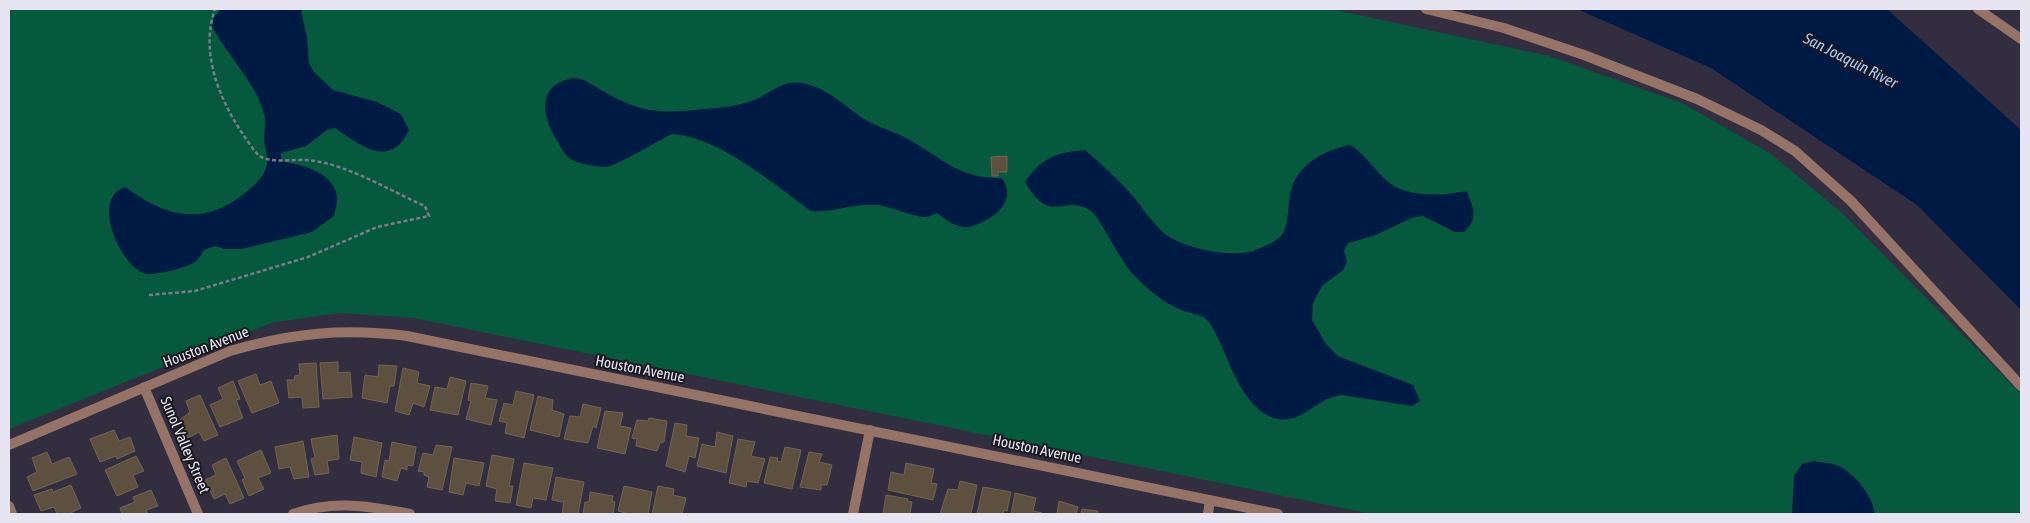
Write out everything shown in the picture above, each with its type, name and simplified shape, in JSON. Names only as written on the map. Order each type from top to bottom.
[{"type":"street","points":[[1426,9],[1504,28],[1593,58],[1697,99],[1761,130],[1795,151],[1851,200],[2021,386]]},
{"type":"street","points":[[1978,9],[2021,39]]},
{"type":"street","name":"Houston Avenue","points":[[9,445],[230,351],[267,340],[299,334],[334,331],[373,332],[407,336],[1278,514]]},
{"type":"street","name":"Sunol Valley Street","points":[[144,387],[198,514]]},
{"type":"street","points":[[853,514],[870,430]]},
{"type":"street","points":[[1208,514],[1210,500]]},
{"type":"street","points":[[293,514],[327,506],[349,505],[372,506],[410,514]]},
{"type":"street","points":[[9,506],[12,514]]},
{"type":"path","points":[[149,295],[195,291],[308,257],[377,227],[429,216],[425,206],[360,176],[325,163],[283,159],[264,160],[258,156],[244,136],[220,92],[212,58],[210,36],[215,9]]},
{"type":"green space","points":[[9,9],[1331,9],[1549,56],[1682,103],[1771,154],[1842,213],[2021,394],[2021,514],[1372,514],[414,318],[341,313],[274,322],[9,429]]},
{"type":"water","points":[[221,9],[303,9],[301,11],[307,37],[309,63],[314,72],[333,90],[377,102],[401,114],[409,130],[401,142],[393,149],[384,151],[364,147],[335,128],[327,130],[306,146],[281,153],[281,161],[307,167],[323,175],[334,187],[337,203],[334,216],[312,232],[242,249],[211,247],[205,250],[196,261],[187,266],[166,272],[148,274],[129,262],[120,249],[114,235],[110,220],[110,206],[114,194],[125,187],[155,205],[170,211],[199,214],[214,211],[229,204],[252,187],[266,168],[265,120],[261,106],[249,82],[212,26],[214,17]]},
{"type":"water","name":"San Joaquin River","points":[[1577,9],[1887,9],[2021,130],[2021,310],[1917,205],[1711,68]]},
{"type":"water","points":[[575,78],[584,80],[629,104],[654,111],[669,112],[736,105],[754,100],[788,83],[811,85],[835,98],[864,119],[906,138],[951,166],[973,175],[1002,178],[1006,185],[1006,199],[999,211],[987,220],[969,227],[956,225],[937,213],[922,217],[877,205],[860,205],[827,211],[811,211],[745,163],[709,143],[672,134],[611,166],[602,167],[580,163],[572,160],[564,152],[552,132],[546,112],[548,94],[562,81]]},
{"type":"water","points":[[1350,145],[1397,188],[1428,194],[1467,192],[1473,209],[1473,218],[1464,232],[1455,232],[1423,216],[1414,217],[1373,236],[1348,243],[1344,251],[1347,262],[1343,270],[1322,286],[1313,303],[1312,320],[1326,344],[1338,356],[1413,385],[1420,401],[1412,406],[1342,395],[1332,397],[1306,412],[1289,419],[1269,416],[1260,411],[1239,384],[1214,330],[1206,319],[1174,307],[1143,284],[1122,260],[1100,222],[1091,211],[1081,206],[1058,207],[1043,203],[1034,196],[1025,182],[1037,167],[1050,158],[1066,152],[1085,150],[1121,183],[1156,225],[1173,239],[1204,250],[1227,253],[1249,252],[1272,243],[1283,233],[1288,217],[1291,191],[1299,173],[1313,160],[1331,150]]},
{"type":"water","points":[[1814,461],[1838,466],[1853,476],[1867,493],[1875,514],[1792,514],[1794,476],[1802,464]]},
{"type":"building","points":[[1007,156],[1007,172],[998,172],[998,176],[992,176],[991,157]]},
{"type":"building","points":[[338,362],[338,373],[350,372],[352,397],[323,399],[320,363]]},
{"type":"building","points":[[316,363],[319,407],[303,408],[302,397],[289,398],[287,380],[294,380],[295,376],[300,375],[299,364]]},
{"type":"building","points":[[379,365],[397,366],[394,386],[390,386],[387,403],[362,398],[365,375],[378,377]]},
{"type":"building","points":[[403,368],[419,372],[417,383],[430,386],[424,407],[413,403],[409,415],[395,411]]},
{"type":"building","points":[[256,374],[260,385],[271,381],[279,403],[252,413],[238,381]]},
{"type":"building","points":[[450,377],[466,381],[458,415],[430,410],[435,387],[447,389]]},
{"type":"building","points":[[233,381],[240,399],[236,400],[243,418],[220,427],[210,405],[223,399],[218,388]]},
{"type":"building","points":[[471,383],[488,386],[485,398],[497,400],[491,425],[466,419],[471,401],[468,400]]},
{"type":"building","points":[[516,391],[534,395],[524,438],[505,433],[507,423],[499,421],[504,403],[513,405]]},
{"type":"building","points":[[200,395],[218,435],[204,441],[199,432],[188,438],[180,420],[190,412],[186,401]]},
{"type":"building","points":[[538,396],[553,400],[552,410],[564,414],[559,437],[530,430]]},
{"type":"building","points":[[583,404],[601,408],[596,428],[593,426],[588,443],[564,439],[570,416],[580,417]]},
{"type":"building","points":[[605,411],[623,413],[620,426],[631,428],[625,454],[597,448]]},
{"type":"building","points":[[649,418],[667,421],[664,442],[660,443],[657,451],[636,446],[637,439],[632,438],[637,420],[648,421]]},
{"type":"building","points":[[675,423],[687,425],[686,436],[699,438],[695,458],[689,456],[685,472],[666,466]]},
{"type":"building","points":[[114,430],[119,441],[130,437],[135,451],[117,459],[116,456],[100,462],[90,439]]},
{"type":"building","points":[[717,432],[733,436],[726,473],[697,466],[702,444],[715,447]]},
{"type":"building","points":[[337,435],[339,459],[327,461],[329,473],[315,475],[311,459],[315,458],[311,439]]},
{"type":"building","points":[[354,437],[382,443],[376,477],[361,473],[362,462],[350,460]]},
{"type":"building","points":[[738,439],[755,442],[751,456],[765,459],[758,483],[747,481],[746,487],[729,483]]},
{"type":"building","points":[[303,441],[309,477],[294,479],[290,467],[279,469],[275,447]]},
{"type":"building","points":[[392,442],[416,447],[413,466],[407,465],[407,470],[401,468],[397,481],[382,477],[385,460],[389,461]]},
{"type":"building","points":[[436,445],[452,447],[442,490],[427,487],[429,477],[424,475],[424,472],[418,471],[423,453],[433,455]]},
{"type":"building","points":[[785,447],[801,450],[792,489],[764,483],[770,457],[778,458],[777,461],[781,462]]},
{"type":"building","points":[[261,450],[271,473],[258,478],[264,489],[249,496],[242,480],[245,478],[237,461]]},
{"type":"building","points":[[47,452],[52,464],[69,457],[77,474],[33,491],[27,477],[37,472],[32,458]]},
{"type":"building","points":[[809,452],[822,454],[819,462],[832,465],[827,485],[821,485],[821,490],[800,487]]},
{"type":"building","points":[[492,455],[514,459],[509,486],[513,486],[510,503],[495,501],[497,489],[486,486]]},
{"type":"building","points":[[136,456],[144,471],[133,475],[138,487],[117,496],[105,470]]},
{"type":"building","points":[[226,458],[244,498],[230,504],[225,494],[214,499],[205,480],[216,475],[212,465]]},
{"type":"building","points":[[454,458],[484,463],[479,486],[466,483],[463,495],[449,492]]},
{"type":"building","points":[[524,463],[553,468],[546,500],[533,498],[531,508],[516,505]]},
{"type":"building","points":[[906,463],[934,469],[931,483],[937,484],[933,500],[888,490],[891,472],[904,475]]},
{"type":"building","points":[[556,477],[584,482],[578,514],[562,514],[564,500],[562,502],[552,500]]},
{"type":"building","points":[[960,481],[977,485],[971,514],[940,514],[948,489],[958,490]]},
{"type":"building","points":[[71,485],[81,508],[68,514],[57,514],[54,507],[41,511],[34,495],[52,489],[53,492]]},
{"type":"building","points":[[624,486],[652,492],[648,514],[629,514],[618,511]]},
{"type":"building","points":[[658,486],[674,489],[673,495],[686,498],[682,514],[652,514]]},
{"type":"building","points":[[983,487],[1011,492],[1007,511],[1004,510],[1003,514],[977,514]]},
{"type":"building","points":[[151,490],[158,506],[146,510],[148,514],[122,514],[120,508],[135,502],[133,497]]},
{"type":"building","points":[[590,492],[613,496],[612,501],[615,502],[613,514],[583,514],[585,502],[589,502]]},
{"type":"building","points":[[1015,493],[1036,498],[1033,511],[1042,513],[1011,514]]},
{"type":"building","points":[[886,495],[908,499],[907,501],[912,502],[910,514],[883,514]]},
{"type":"building","points":[[1059,501],[1078,507],[1076,514],[1057,514]]},
{"type":"building","points":[[1082,509],[1098,511],[1098,514],[1081,514]]}]
